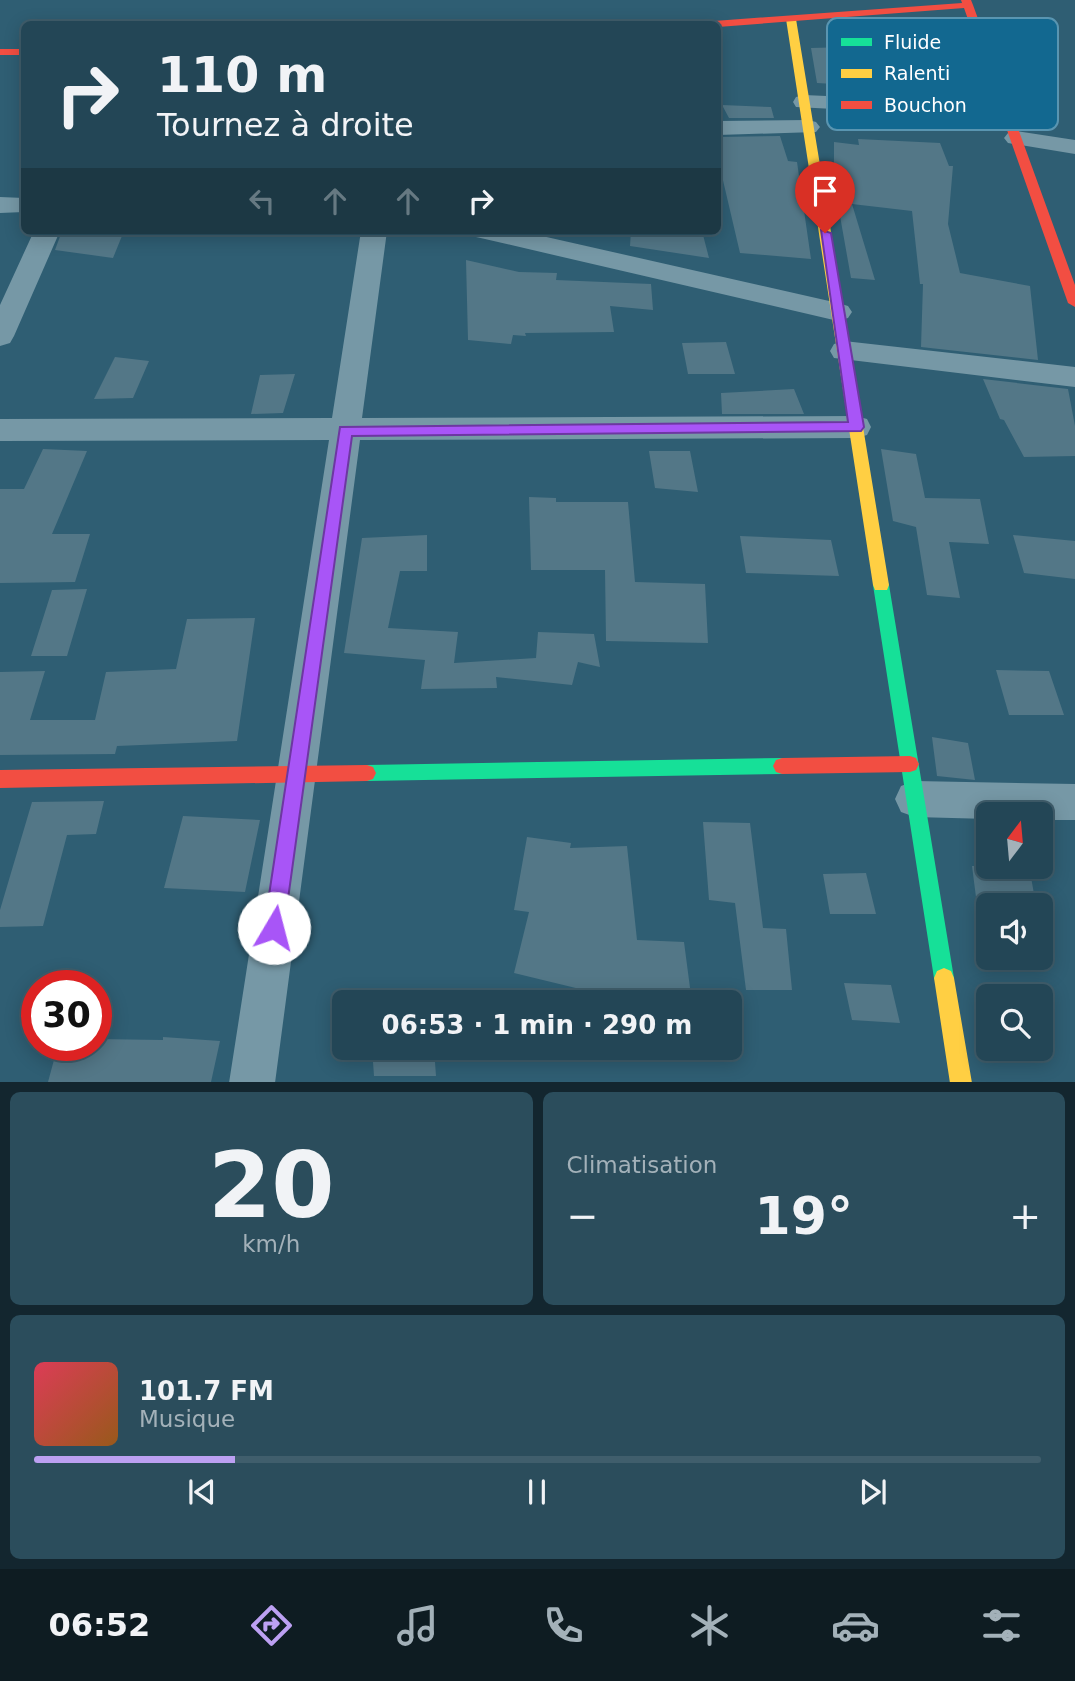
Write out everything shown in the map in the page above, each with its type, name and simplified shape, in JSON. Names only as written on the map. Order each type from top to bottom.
[{"type":"street","points":[[721,24],[967,3]]},
{"type":"street","points":[[791,19],[961,1082]]},
{"type":"street","points":[[0,52],[21,52]]},
{"type":"street","points":[[804,102],[827,103]]},
{"type":"street","points":[[721,128],[808,127]]},
{"type":"street","points":[[1013,130],[1075,303]]},
{"type":"street","points":[[1016,138],[1075,147]]},
{"type":"street","points":[[0,205],[21,205]]},
{"type":"street","points":[[0,337],[45,235]]},
{"type":"street","points":[[252,1082],[373,235]]},
{"type":"street","points":[[502,235],[838,312]]},
{"type":"street","points":[[844,351],[1075,377]]},
{"type":"street","points":[[0,430],[346,431],[856,427]]},
{"type":"street","points":[[0,779],[296,774],[913,782],[1075,802]]},
{"type":"building","points":[[811,48],[827,48],[827,84],[817,83]]},
{"type":"building","points":[[722,105],[771,107],[774,118],[729,118]]},
{"type":"building","points":[[780,136],[788,161],[797,162],[811,259],[740,253],[721,172],[721,137]]},
{"type":"building","points":[[858,139],[940,143],[949,166],[953,166],[948,224],[960,273],[1030,286],[1038,360],[921,347],[923,284],[920,284],[912,211],[852,204],[875,280],[851,278],[831,165],[834,165],[834,142],[859,145]]},
{"type":"building","points":[[61,235],[122,235],[113,258],[55,250]]},
{"type":"building","points":[[631,235],[703,235],[709,258],[630,246]]},
{"type":"building","points":[[466,260],[519,272],[557,273],[556,280],[651,284],[653,310],[610,306],[614,332],[525,333],[526,336],[513,335],[511,344],[468,340]]},
{"type":"building","points":[[726,342],[735,374],[688,374],[682,343]]},
{"type":"building","points":[[115,357],[149,361],[133,398],[94,399]]},
{"type":"building","points":[[295,374],[283,413],[251,414],[260,375]]},
{"type":"building","points":[[983,379],[1068,389],[1075,426],[1075,456],[1024,457],[1004,420],[1000,419]]},
{"type":"building","points":[[794,389],[804,414],[722,414],[721,393]]},
{"type":"building","points":[[43,449],[87,451],[52,534],[90,534],[75,582],[0,583],[0,489],[24,489]]},
{"type":"building","points":[[881,449],[916,454],[925,498],[980,499],[989,544],[949,542],[960,598],[927,595],[916,527],[893,521]]},
{"type":"building","points":[[649,451],[690,451],[698,492],[655,488]]},
{"type":"building","points":[[529,497],[556,498],[556,502],[628,502],[635,582],[705,584],[708,643],[606,641],[605,570],[531,570]]},
{"type":"building","points":[[427,535],[427,571],[400,571],[388,628],[458,632],[454,663],[536,658],[538,632],[594,634],[600,667],[578,662],[572,685],[496,677],[497,688],[421,689],[425,660],[344,653],[362,538]]},
{"type":"building","points":[[1013,535],[1075,541],[1075,579],[1024,573]]},
{"type":"building","points":[[740,536],[831,540],[839,576],[746,573]]},
{"type":"building","points":[[87,589],[67,656],[31,656],[52,590]]},
{"type":"building","points":[[255,618],[237,741],[117,746],[115,754],[0,755],[0,672],[45,671],[30,720],[95,720],[106,672],[176,669],[187,619]]},
{"type":"building","points":[[996,670],[1049,671],[1064,715],[1009,715]]},
{"type":"building","points":[[932,737],[968,743],[975,780],[937,776]]},
{"type":"building","points":[[104,801],[96,834],[67,835],[43,926],[0,927],[0,910],[32,802]]},
{"type":"building","points":[[183,816],[260,820],[245,892],[164,888]]},
{"type":"building","points":[[703,822],[750,823],[763,928],[786,929],[792,990],[746,990],[735,903],[709,900]]},
{"type":"building","points":[[527,837],[571,843],[570,848],[627,846],[637,940],[684,942],[690,990],[584,990],[514,973],[529,912],[514,910]]},
{"type":"building","points":[[972,866],[976,866],[976,879],[1031,879],[1034,893],[976,893],[976,897]]},
{"type":"building","points":[[866,873],[876,914],[830,914],[823,874]]},
{"type":"building","points":[[844,983],[891,985],[900,1023],[852,1020]]},
{"type":"building","points":[[163,1037],[220,1041],[211,1082],[48,1082],[54,1061],[112,1061],[112,1039],[163,1040]]},
{"type":"building","points":[[373,1060],[435,1060],[436,1076],[374,1076]]},
{"type":"traffic: fast","points":[[881,585],[944,978]]},
{"type":"traffic: fast","points":[[367,773],[782,766]]},
{"type":"traffic: slow","points":[[791,19],[881,585]]},
{"type":"traffic: slow","points":[[944,978],[961,1082]]},
{"type":"traffic: jam","points":[[966,0],[972,18]]},
{"type":"traffic: jam","points":[[721,23],[968,5]]},
{"type":"traffic: jam","points":[[0,52],[21,52]]},
{"type":"traffic: jam","points":[[1013,130],[1075,303]]},
{"type":"traffic: jam","points":[[782,766],[910,764]]},
{"type":"traffic: jam","points":[[0,779],[367,773]]},
{"type":"route","points":[[274,928],[346,431],[856,427],[825,233]]}]
